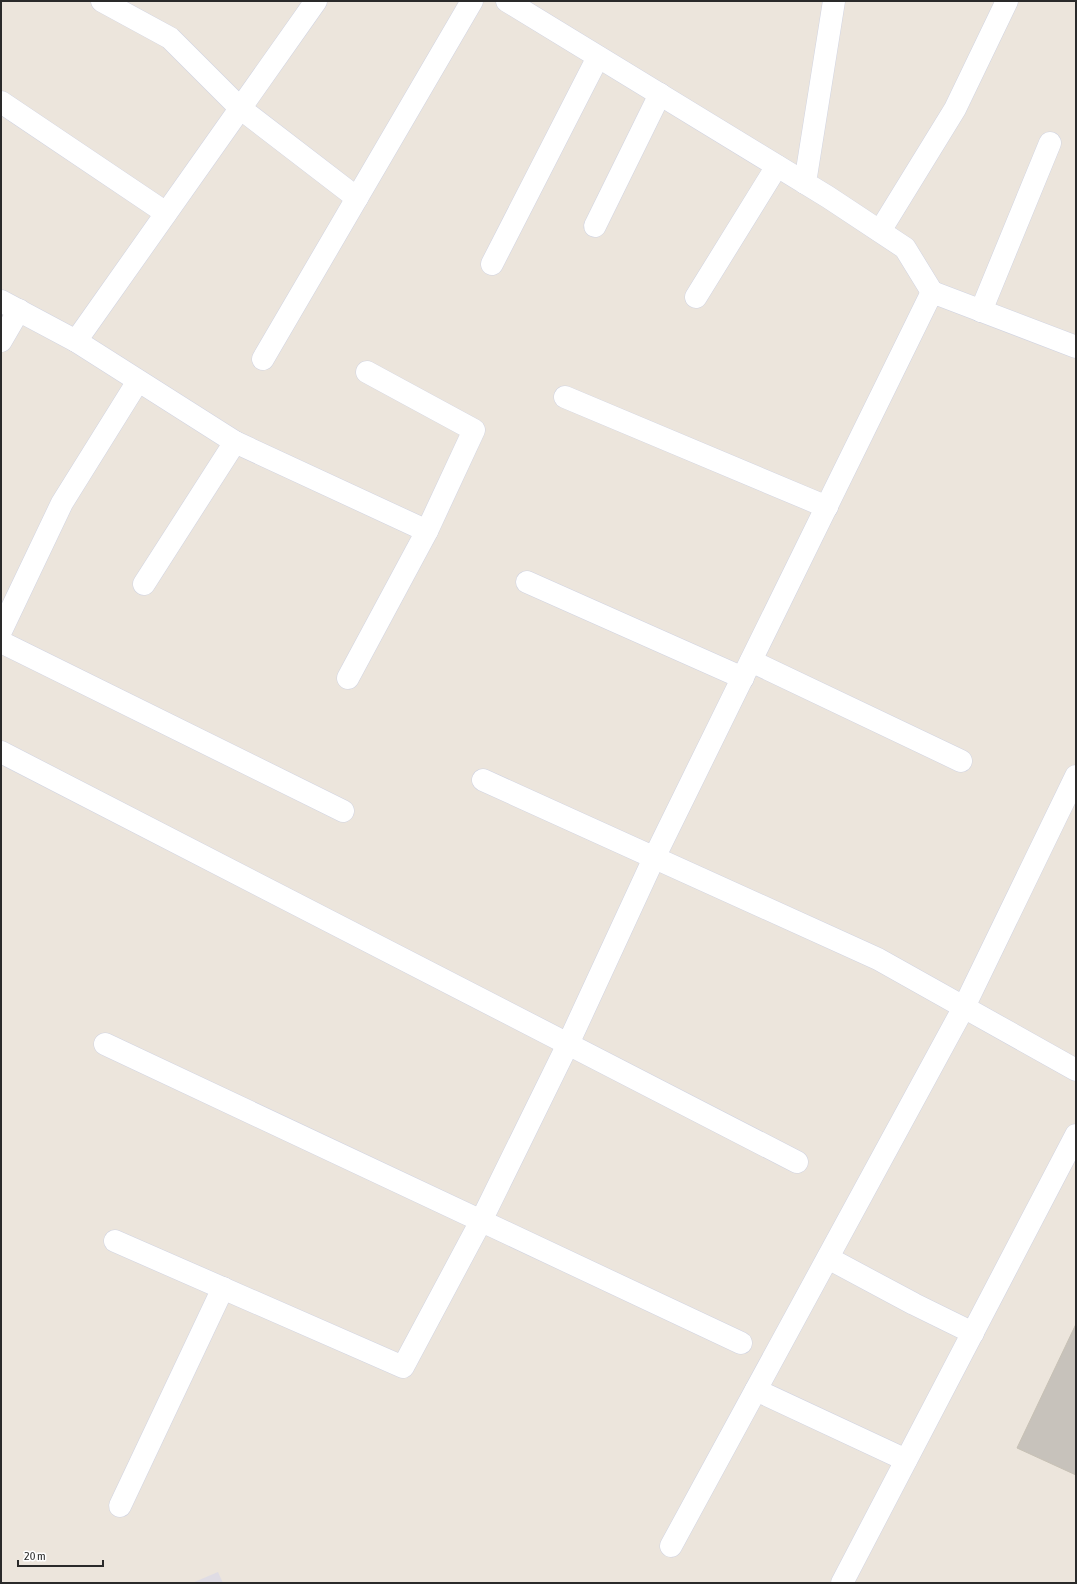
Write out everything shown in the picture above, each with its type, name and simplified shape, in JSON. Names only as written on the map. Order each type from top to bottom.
[{"type":"street","points":[[102,1],[170,38],[240,108],[357,198]]},
{"type":"street","points":[[76,341],[316,1]]},
{"type":"street","points":[[263,359],[472,1]]},
{"type":"street","points":[[507,1],[805,183],[905,248],[932,292],[1076,347]]},
{"type":"street","points":[[805,183],[834,1]]},
{"type":"street","points":[[880,231],[955,109],[1007,1]]},
{"type":"street","points":[[492,264],[598,57]]},
{"type":"street","points":[[595,226],[660,94]]},
{"type":"street","points":[[1,102],[166,213]]},
{"type":"street","points":[[982,311],[1050,143]]},
{"type":"street","points":[[696,297],[777,166]]},
{"type":"street","points":[[115,1241],[404,1367],[481,1221],[568,1044],[654,858],[932,292]]},
{"type":"street","points":[[1,341],[10,306],[76,341],[235,442],[427,531]]},
{"type":"street","points":[[348,678],[427,531],[474,430],[366,372]]},
{"type":"street","points":[[1,631],[62,503],[138,381]]},
{"type":"street","points":[[565,397],[826,507]]},
{"type":"street","points":[[144,584],[235,442]]},
{"type":"street","points":[[527,582],[747,670],[961,761]]},
{"type":"street","points":[[1,642],[343,810]]},
{"type":"street","points":[[1,752],[797,1162]]},
{"type":"street","points":[[671,1546],[964,1007],[1076,776]]},
{"type":"street","points":[[483,780],[878,959],[1076,1070]]},
{"type":"street","points":[[105,1044],[741,1343]]},
{"type":"street","points":[[842,1583],[1076,1135]]},
{"type":"street","points":[[828,1258],[914,1304],[973,1332]]},
{"type":"street","points":[[120,1506],[223,1288]]},
{"type":"street","points":[[756,1390],[906,1460]]},
{"type":"shaded area","points":[[218,1572],[223,1583],[192,1583]]},
{"type":"building","points":[[1076,1324],[1076,1475],[1017,1448]]}]
